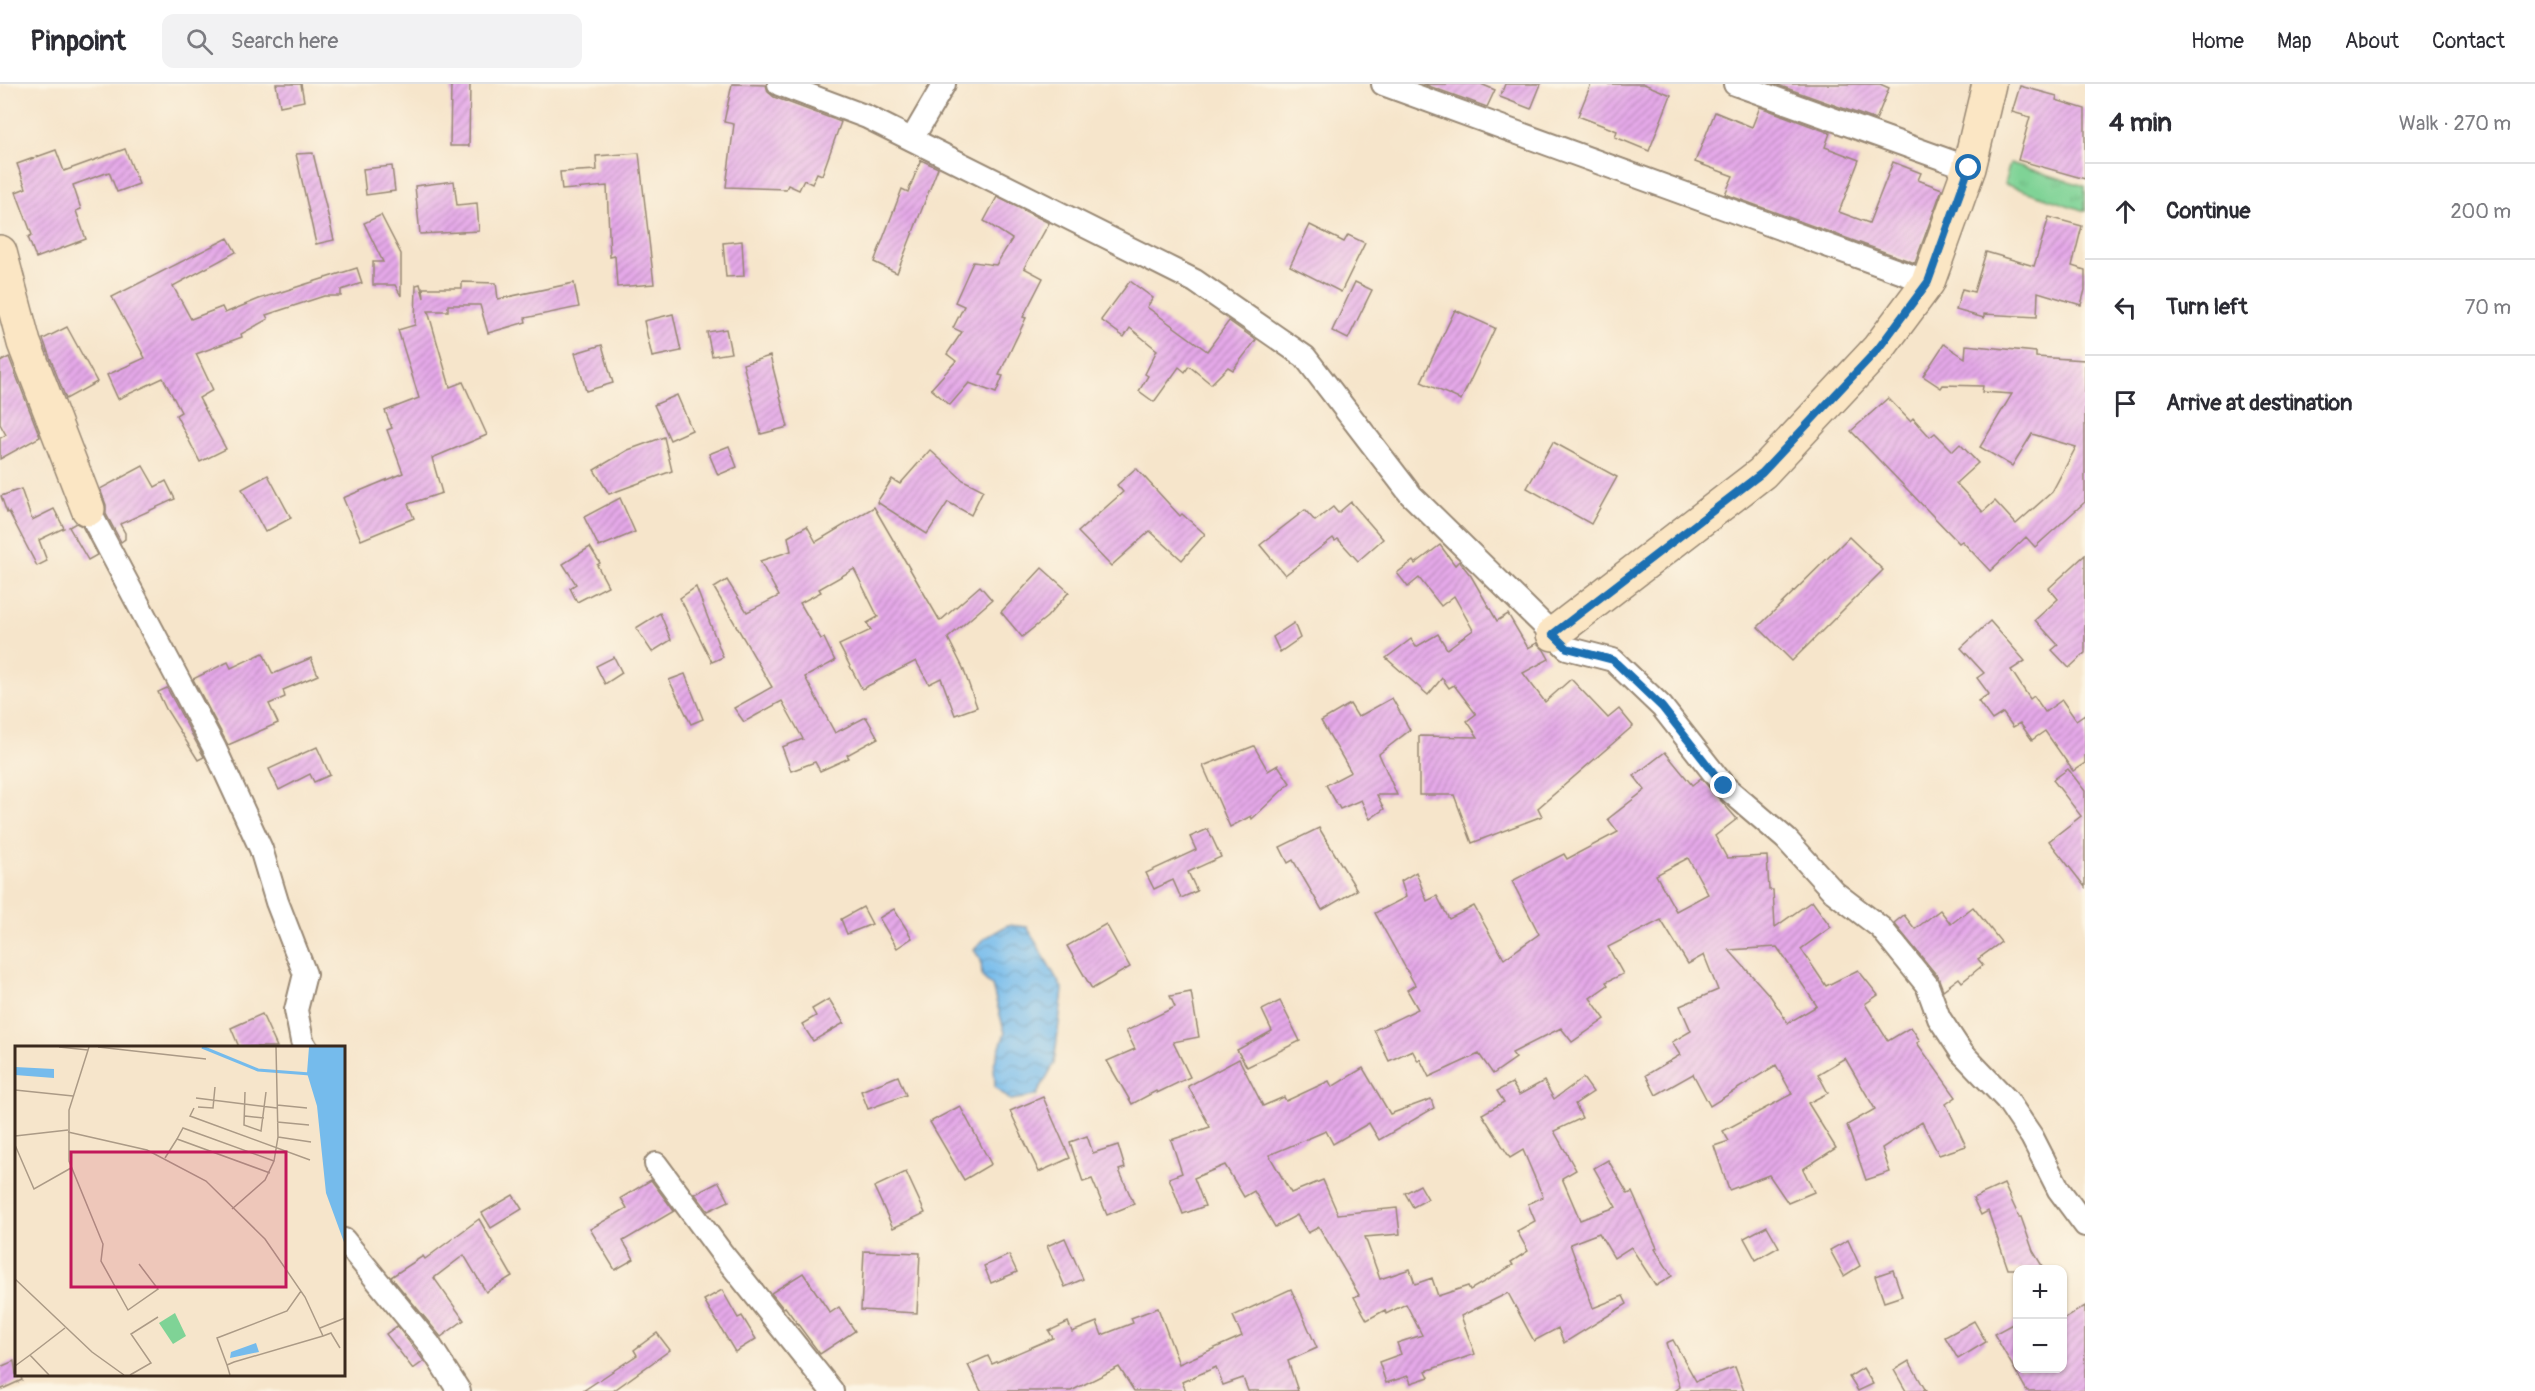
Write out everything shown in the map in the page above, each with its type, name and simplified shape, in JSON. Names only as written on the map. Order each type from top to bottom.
[{"type":"street","points":[[779,84],[867,117],[1195,281],[1305,357],[1411,495],[1567,648],[1613,660],[1662,707],[1724,786],[1786,839],[1834,892],[1881,928],[1927,986],[1939,1018],[1962,1053],[2007,1100],[2032,1137],[2060,1190],[2085,1225]]},
{"type":"street","points":[[912,139],[944,84]]},
{"type":"street","points":[[1383,84],[1928,282]]},
{"type":"street","points":[[1735,84],[1969,168]]},
{"type":"street","points":[[1553,634],[1762,473],[1878,349],[1928,282],[1969,168],[1989,84]]},
{"type":"street","points":[[0,252],[24,343],[88,509],[215,749],[261,849],[280,911],[305,974],[296,1010],[302,1041],[305,1046]]},
{"type":"street","points":[[656,1164],[721,1252],[832,1391]]},
{"type":"street","points":[[345,1241],[429,1344],[459,1391]]},
{"type":"green space","points":[[2010,163],[2085,186],[2085,211],[2004,184]]},
{"type":"water","points":[[1008,925],[1027,927],[1063,990],[1054,1064],[1036,1096],[1010,1100],[995,1087],[994,1064],[1005,1033],[992,986],[982,977],[981,960],[974,950],[985,938]]},
{"type":"building","points":[[276,84],[301,84],[304,101],[280,106]]},
{"type":"building","points":[[451,84],[470,84],[469,146],[450,146]]},
{"type":"building","points":[[732,84],[766,85],[768,92],[774,97],[841,122],[822,175],[817,173],[812,184],[804,180],[799,190],[788,185],[786,189],[726,187],[734,124],[724,122]]},
{"type":"building","points":[[1423,84],[1481,84],[1495,90],[1487,107]]},
{"type":"building","points":[[1505,84],[1541,84],[1531,109],[1500,97]]},
{"type":"building","points":[[1591,84],[1644,84],[1671,95],[1649,151],[1615,137],[1617,131],[1578,116]]},
{"type":"building","points":[[1775,84],[1880,84],[1889,88],[1876,120]]},
{"type":"building","points":[[2020,86],[2057,96],[2056,100],[2085,109],[2085,179],[2018,160],[2030,117],[2012,112]]},
{"type":"building","points":[[1760,107],[1830,133],[1825,147],[1859,160],[1839,212],[1869,223],[1893,162],[1921,173],[1918,180],[1942,189],[1915,263],[1725,194],[1733,176],[1695,162],[1715,112],[1752,127]]},
{"type":"building","points":[[125,149],[139,184],[117,192],[109,172],[73,185],[81,209],[76,211],[86,239],[36,258],[28,237],[32,235],[16,192],[26,188],[17,164],[56,150],[64,171]]},
{"type":"building","points":[[313,153],[334,240],[316,244],[296,154]]},
{"type":"building","points":[[639,153],[654,284],[617,287],[615,256],[610,257],[607,186],[562,190],[560,172],[597,170],[596,156]]},
{"type":"building","points":[[921,160],[938,168],[897,273],[874,262],[902,189],[908,192]]},
{"type":"building","points":[[392,166],[395,191],[366,195],[363,169]]},
{"type":"building","points":[[454,181],[457,205],[477,203],[479,231],[420,234],[415,186]]},
{"type":"building","points":[[997,197],[1049,223],[1024,268],[1043,278],[1023,317],[1026,318],[999,375],[1003,376],[996,393],[969,383],[950,405],[931,389],[956,361],[947,354],[962,332],[953,328],[964,306],[955,302],[973,262],[996,265],[1012,239],[984,221]]},
{"type":"building","points":[[381,215],[401,254],[401,296],[395,285],[373,285],[373,262],[383,262],[364,223]]},
{"type":"building","points":[[2049,217],[2082,226],[2072,266],[2085,270],[2085,290],[2081,305],[2038,292],[2037,317],[1984,314],[1984,318],[1956,310],[1962,289],[1974,292],[1986,252],[2034,266]]},
{"type":"building","points":[[1310,225],[1344,242],[1348,235],[1365,243],[1341,292],[1290,266]]},
{"type":"building","points":[[228,238],[236,252],[173,286],[191,319],[222,307],[225,313],[259,299],[357,268],[362,283],[341,290],[341,296],[324,296],[266,315],[268,319],[241,334],[242,337],[196,354],[213,390],[199,398],[226,449],[200,462],[176,415],[181,412],[163,378],[118,399],[107,375],[145,358],[112,297]]},
{"type":"building","points":[[742,241],[744,276],[726,277],[723,243]]},
{"type":"building","points":[[1130,281],[1153,298],[1147,307],[1207,351],[1229,321],[1256,340],[1233,370],[1228,367],[1211,384],[1189,366],[1185,372],[1179,367],[1154,402],[1139,391],[1148,376],[1145,374],[1157,350],[1130,328],[1124,337],[1101,320]]},
{"type":"building","points":[[462,282],[496,283],[498,299],[574,283],[579,307],[525,318],[526,322],[488,333],[480,305],[448,305],[448,311],[428,311],[450,387],[463,382],[487,435],[432,458],[442,493],[408,504],[414,518],[361,540],[343,498],[403,473],[387,430],[392,428],[385,411],[419,398],[398,330],[415,325],[416,285],[420,284],[424,298],[423,288],[462,288]]},
{"type":"building","points":[[1355,282],[1372,290],[1348,339],[1332,331]]},
{"type":"building","points":[[1455,310],[1495,328],[1461,400],[1421,382]]},
{"type":"building","points":[[673,314],[681,351],[652,357],[644,321]]},
{"type":"building","points":[[67,327],[97,382],[66,399],[43,339]]},
{"type":"building","points":[[726,329],[731,353],[712,356],[707,332]]},
{"type":"building","points":[[1944,344],[1965,358],[1966,345],[2036,352],[2036,357],[2085,360],[2085,502],[2035,547],[2026,537],[1990,571],[1962,541],[1959,543],[1851,431],[1888,398],[1910,421],[1913,418],[1930,437],[1935,433],[1953,451],[1960,444],[1978,463],[1956,483],[1983,512],[1995,501],[2016,524],[2052,492],[2076,447],[2032,434],[2012,466],[1980,447],[2012,394],[1982,392],[1983,386],[1943,385],[1941,388],[1923,376]]},
{"type":"building","points":[[602,345],[613,383],[586,391],[575,353]]},
{"type":"building","points":[[770,356],[788,427],[761,434],[743,364]]},
{"type":"building","points":[[9,357],[40,437],[0,459],[0,438],[6,435],[0,424],[0,362]]},
{"type":"building","points":[[677,395],[692,430],[670,440],[654,405]]},
{"type":"building","points":[[664,437],[672,471],[609,494],[594,470],[628,450]]},
{"type":"building","points":[[1553,442],[1617,477],[1591,524],[1527,488]]},
{"type":"building","points":[[729,446],[737,467],[718,475],[709,454]]},
{"type":"building","points":[[930,450],[963,480],[983,490],[971,515],[948,502],[927,534],[877,502],[892,479],[900,484]]},
{"type":"building","points":[[143,466],[155,487],[166,481],[175,499],[120,524],[125,533],[125,539],[121,542],[106,514],[106,505],[100,489]]},
{"type":"building","points":[[1136,468],[1180,516],[1182,514],[1205,534],[1182,560],[1150,531],[1111,566],[1078,532],[1123,492],[1117,485]]},
{"type":"building","points":[[268,475],[291,518],[265,532],[242,489]]},
{"type":"building","points":[[21,489],[32,520],[54,509],[64,528],[39,540],[47,561],[37,566],[9,512],[7,513],[1,496]]},
{"type":"building","points":[[620,498],[635,532],[599,547],[584,517]]},
{"type":"building","points":[[1351,502],[1383,539],[1358,561],[1338,539],[1335,541],[1333,538],[1285,575],[1260,545],[1305,510],[1315,521],[1333,507],[1338,513]]},
{"type":"building","points":[[874,507],[940,621],[980,586],[992,600],[948,638],[963,668],[977,707],[955,715],[941,678],[929,684],[916,661],[862,689],[839,645],[871,630],[867,623],[878,617],[854,569],[819,589],[821,592],[800,603],[821,639],[824,638],[835,661],[805,677],[835,733],[866,717],[878,738],[847,755],[849,758],[820,771],[815,762],[791,771],[782,747],[803,739],[782,701],[744,722],[734,708],[772,687],[714,588],[727,580],[747,612],[779,596],[760,561],[791,551],[788,537],[807,526],[816,542]]},
{"type":"building","points":[[76,523],[82,526],[97,555],[88,560],[69,527]]},
{"type":"building","points":[[1849,537],[1883,570],[1792,661],[1758,627]]},
{"type":"building","points":[[1440,545],[1455,565],[1459,561],[1471,576],[1497,621],[1508,614],[1528,648],[1537,643],[1544,650],[1549,659],[1523,673],[1545,702],[1571,679],[1608,718],[1619,709],[1633,726],[1538,808],[1542,816],[1472,843],[1454,795],[1419,795],[1419,736],[1478,737],[1467,721],[1476,714],[1454,685],[1449,688],[1442,678],[1428,695],[1386,658],[1411,639],[1416,647],[1438,634],[1447,649],[1473,630],[1454,596],[1441,606],[1419,578],[1408,587],[1397,573],[1413,561],[1415,564]]},
{"type":"building","points":[[590,547],[600,563],[597,565],[608,586],[577,602],[570,588],[576,584],[563,564]]},
{"type":"building","points":[[2085,555],[2085,653],[2069,668],[2052,650],[2058,645],[2035,620],[2058,599],[2049,588]]},
{"type":"building","points":[[1042,568],[1069,592],[1047,617],[1022,637],[1001,612]]},
{"type":"building","points":[[696,587],[723,657],[712,662],[680,598]]},
{"type":"building","points":[[660,613],[671,640],[652,652],[636,628]]},
{"type":"building","points":[[1990,621],[2025,661],[2011,670],[2030,699],[2034,696],[2045,712],[2062,700],[2076,720],[2085,714],[2085,763],[2073,771],[2045,731],[2032,740],[2020,723],[2013,727],[2003,713],[1992,720],[1978,701],[1989,694],[1977,678],[1984,673],[1961,648]]},
{"type":"building","points":[[1294,623],[1300,638],[1280,652],[1273,637]]},
{"type":"building","points":[[263,653],[273,674],[311,658],[318,675],[283,690],[285,697],[269,704],[278,723],[228,745],[193,679],[228,662],[231,668]]},
{"type":"building","points":[[614,657],[622,673],[605,684],[596,666]]},
{"type":"building","points":[[685,674],[703,719],[691,724],[669,680]]},
{"type":"building","points":[[167,688],[204,757],[198,760],[158,692]]},
{"type":"building","points":[[1392,698],[1410,730],[1379,754],[1397,795],[1377,795],[1384,809],[1370,819],[1361,800],[1340,809],[1326,785],[1351,772],[1321,721],[1350,704],[1358,717]]},
{"type":"building","points":[[1254,746],[1268,771],[1278,765],[1290,783],[1252,819],[1251,816],[1230,827],[1203,766]]},
{"type":"building","points":[[317,747],[330,775],[314,782],[310,774],[279,790],[269,769]]},
{"type":"building","points":[[1665,752],[1692,785],[1701,778],[1737,819],[1715,836],[1727,858],[1767,856],[1769,890],[1773,890],[1775,927],[1812,901],[1831,927],[1801,949],[1826,986],[1858,970],[1878,995],[1865,1004],[1888,1041],[1911,1027],[1920,1041],[1917,1043],[1956,1097],[1946,1104],[1966,1146],[1939,1155],[1922,1122],[1882,1148],[1890,1172],[1866,1180],[1847,1125],[1875,1109],[1845,1058],[1818,1074],[1828,1093],[1808,1103],[1836,1148],[1803,1169],[1814,1192],[1788,1203],[1769,1175],[1729,1190],[1714,1146],[1729,1141],[1723,1131],[1792,1094],[1776,1065],[1710,1106],[1693,1074],[1656,1095],[1646,1075],[1680,1055],[1672,1042],[1691,1031],[1680,1006],[1718,990],[1704,955],[1688,964],[1661,920],[1608,947],[1623,974],[1606,982],[1608,985],[1590,998],[1605,1019],[1572,1042],[1561,1028],[1512,1053],[1516,1058],[1493,1074],[1479,1054],[1429,1077],[1420,1059],[1418,1061],[1412,1050],[1389,1061],[1374,1030],[1418,1009],[1407,990],[1415,985],[1375,913],[1406,897],[1401,881],[1416,872],[1427,901],[1437,896],[1449,919],[1474,906],[1504,959],[1539,934],[1512,881],[1564,854],[1567,859],[1618,832],[1608,819],[1645,790],[1634,776]],"holes":[[[1688,858],[1708,894],[1676,911],[1656,875]],[[1777,947],[1817,1006],[1788,1023],[1771,997],[1729,950]]]},
{"type":"building","points":[[2068,769],[2085,791],[2085,887],[2049,841],[2081,816],[2053,780]]},
{"type":"building","points":[[1319,828],[1357,890],[1322,910],[1293,860],[1288,863],[1280,847]]},
{"type":"building","points":[[1208,829],[1221,857],[1188,872],[1197,891],[1181,898],[1173,880],[1154,889],[1146,873],[1196,850],[1190,837]]},
{"type":"building","points":[[863,907],[872,924],[847,934],[841,919]]},
{"type":"building","points":[[1973,907],[2001,942],[1978,959],[1983,965],[1962,982],[1959,978],[1943,990],[1938,977],[1894,923],[1904,915],[1915,929],[1940,910],[1951,924]]},
{"type":"building","points":[[894,909],[912,938],[897,948],[879,918]]},
{"type":"building","points":[[1106,924],[1130,967],[1092,989],[1067,946]]},
{"type":"building","points":[[1191,992],[1199,1037],[1173,1042],[1190,1077],[1132,1104],[1107,1061],[1135,1049],[1126,1031],[1175,1007],[1170,996]]},
{"type":"building","points":[[829,999],[844,1023],[813,1041],[802,1024],[816,1016],[812,1009]]},
{"type":"building","points":[[1280,1001],[1300,1041],[1247,1067],[1237,1050],[1272,1031],[1262,1010]]},
{"type":"building","points":[[262,1014],[277,1046],[239,1046],[231,1028]]},
{"type":"building","points":[[1239,1059],[1263,1106],[1284,1097],[1286,1101],[1329,1081],[1332,1087],[1363,1068],[1390,1114],[1431,1099],[1434,1108],[1379,1140],[1369,1123],[1333,1144],[1326,1131],[1269,1155],[1291,1193],[1323,1180],[1338,1214],[1397,1208],[1400,1234],[1365,1237],[1380,1279],[1410,1269],[1415,1284],[1432,1278],[1438,1296],[1468,1286],[1470,1290],[1513,1265],[1511,1262],[1528,1251],[1517,1231],[1535,1221],[1528,1204],[1543,1197],[1523,1150],[1510,1158],[1482,1114],[1504,1102],[1497,1091],[1512,1083],[1519,1095],[1544,1081],[1554,1099],[1583,1078],[1593,1092],[1575,1104],[1582,1118],[1554,1131],[1576,1170],[1562,1178],[1580,1220],[1616,1207],[1594,1168],[1608,1160],[1628,1194],[1632,1192],[1657,1248],[1655,1249],[1672,1276],[1656,1286],[1631,1247],[1614,1258],[1599,1233],[1570,1244],[1593,1308],[1623,1296],[1627,1304],[1564,1343],[1558,1328],[1534,1341],[1508,1293],[1461,1316],[1475,1354],[1426,1371],[1429,1377],[1411,1383],[1408,1376],[1386,1383],[1379,1362],[1401,1354],[1397,1343],[1422,1335],[1406,1304],[1386,1314],[1385,1310],[1367,1320],[1354,1297],[1359,1295],[1319,1227],[1308,1233],[1297,1215],[1275,1227],[1254,1191],[1244,1197],[1225,1165],[1194,1178],[1205,1206],[1183,1214],[1169,1178],[1182,1173],[1171,1140],[1210,1127],[1188,1086]]},
{"type":"building","points":[[898,1076],[906,1095],[868,1109],[861,1091]]},
{"type":"building","points":[[1043,1097],[1070,1158],[1039,1172],[1010,1111]]},
{"type":"building","points":[[960,1106],[991,1164],[964,1180],[930,1122]]},
{"type":"building","points":[[1087,1136],[1093,1153],[1118,1145],[1125,1168],[1119,1170],[1134,1204],[1107,1215],[1092,1179],[1083,1182],[1070,1142]]},
{"type":"building","points":[[906,1172],[925,1213],[893,1228],[874,1187]]},
{"type":"building","points":[[651,1180],[674,1211],[623,1241],[634,1259],[615,1270],[590,1229],[627,1208],[621,1198]]},
{"type":"building","points":[[719,1182],[729,1201],[708,1211],[695,1194]]},
{"type":"building","points":[[2004,1184],[2021,1217],[2033,1251],[2042,1265],[2013,1265],[2013,1269],[2008,1269],[1988,1211],[1981,1215],[1973,1198]]},
{"type":"building","points":[[1420,1185],[1428,1199],[1413,1207],[1405,1193]]},
{"type":"building","points":[[513,1195],[522,1209],[491,1228],[482,1213]]},
{"type":"building","points":[[479,1219],[512,1276],[486,1292],[464,1255],[434,1278],[464,1320],[441,1337],[391,1277],[423,1256],[425,1259]]},
{"type":"building","points":[[1767,1226],[1779,1247],[1756,1260],[1744,1238]]},
{"type":"building","points":[[1065,1238],[1083,1279],[1065,1287],[1047,1246]]},
{"type":"building","points":[[1848,1240],[1860,1266],[1844,1276],[1830,1250]]},
{"type":"building","points":[[864,1251],[920,1253],[917,1313],[861,1310]]},
{"type":"building","points":[[1009,1255],[1017,1272],[991,1283],[984,1266]]},
{"type":"building","points":[[1893,1270],[1902,1296],[1884,1302],[1875,1276]]},
{"type":"building","points":[[803,1273],[830,1313],[839,1307],[855,1331],[820,1354],[785,1307],[783,1308],[771,1293]]},
{"type":"building","points":[[1291,1289],[1317,1348],[1288,1361],[1298,1391],[1248,1391],[1243,1378],[1223,1385],[1216,1367],[1182,1382],[1186,1391],[1134,1391],[1119,1367],[1071,1391],[981,1391],[968,1365],[988,1356],[992,1364],[1053,1338],[1049,1331],[1068,1322],[1072,1332],[1097,1322],[1102,1335],[1133,1323],[1131,1318],[1158,1308],[1179,1364],[1242,1336],[1233,1316]]},
{"type":"building","points":[[722,1290],[738,1318],[742,1316],[756,1339],[735,1352],[704,1300]]},
{"type":"building","points":[[2085,1306],[2085,1391],[2027,1391],[2017,1373],[2067,1373],[2067,1317]]},
{"type":"building","points":[[1974,1321],[1986,1342],[1958,1359],[1945,1337]]},
{"type":"building","points":[[2013,1324],[2013,1367],[1994,1334]]},
{"type":"building","points":[[397,1326],[424,1361],[413,1369],[386,1334]]},
{"type":"building","points":[[657,1333],[670,1350],[613,1391],[583,1391],[637,1355],[634,1350]]},
{"type":"building","points":[[1673,1340],[1696,1381],[1735,1367],[1744,1391],[1675,1391],[1680,1387],[1666,1343]]},
{"type":"building","points":[[14,1361],[15,1376],[21,1376],[22,1380],[0,1390],[0,1367]]},
{"type":"building","points":[[1909,1361],[1926,1391],[1906,1391],[1894,1370]]},
{"type":"building","points":[[1863,1368],[1873,1384],[1858,1391],[1849,1377]]},
{"type":"route","points":[[1724,786],[1662,707],[1613,660],[1567,648],[1553,634],[1762,473],[1878,349],[1928,282],[1969,168]]}]
